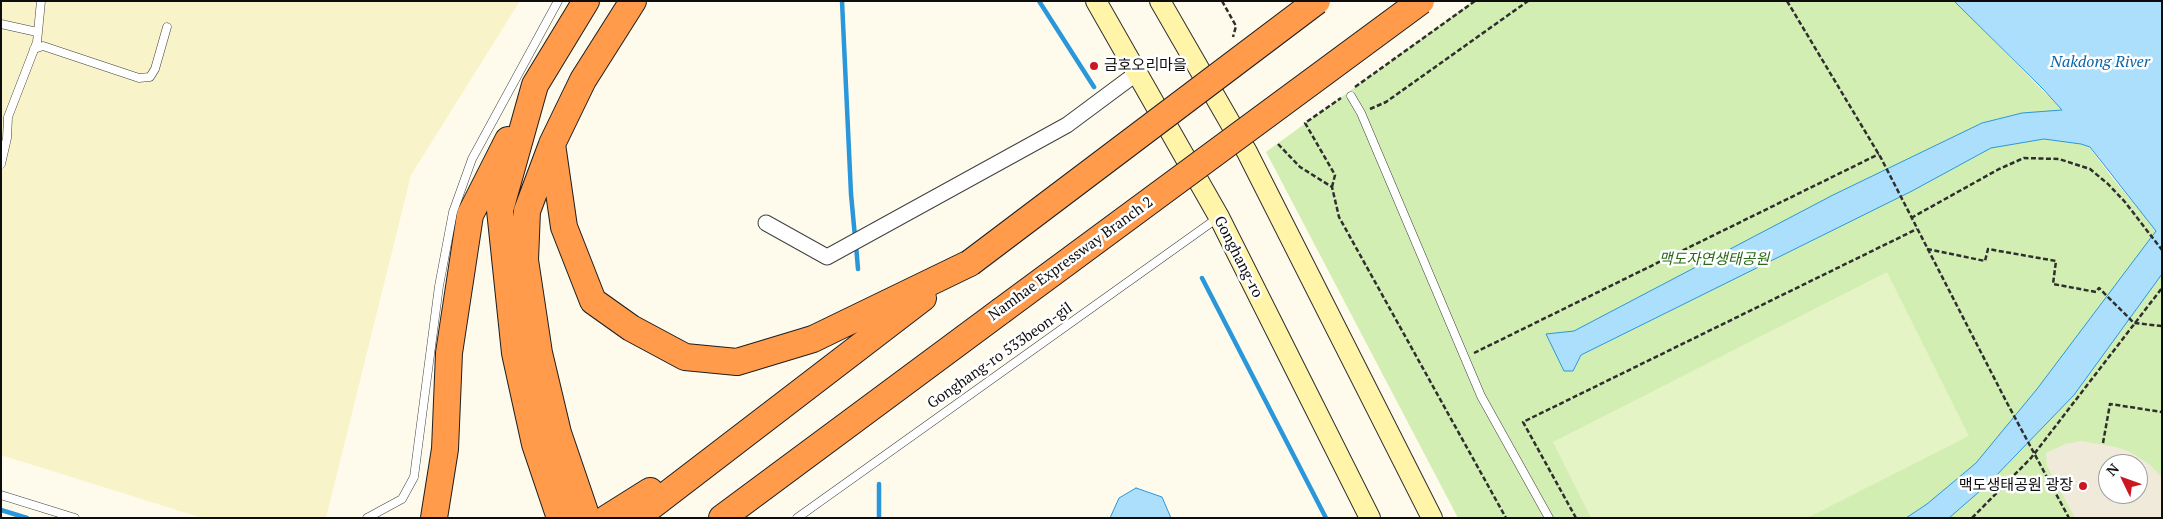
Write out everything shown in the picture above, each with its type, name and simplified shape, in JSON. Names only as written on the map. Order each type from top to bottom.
[{"type":"highway","points":[[434,518],[446,450],[449,353],[470,215],[535,85],[586,1]]},
{"type":"highway","points":[[583,508],[556,424],[540,353],[525,260],[527,210],[552,144],[583,80],[633,1]]},
{"type":"highway","name":"Namhae Expressway Branch 2","points":[[722,518],[1421,1]]},
{"type":"highway","points":[[636,518],[970,263],[1305,3]]},
{"type":"highway","points":[[535,85],[500,210],[515,353],[535,444],[558,514]]},
{"type":"highway","points":[[552,144],[564,227],[593,301],[631,328],[685,357],[737,362],[813,340],[970,263]]},
{"type":"highway","points":[[446,518],[459,468],[463,431],[470,215]]},
{"type":"highway","points":[[607,518],[765,420]]},
{"type":"main road","name":"Gonghang-ro","points":[[1096,1],[1219,217],[1370,518]]},
{"type":"main road","points":[[1160,1],[1246,152],[1432,518]]},
{"type":"street","points":[[766,223],[827,257],[1067,125],[1137,73]]},
{"type":"lane","points":[[1,164],[7,138],[8,116],[34,49],[41,1]]},
{"type":"lane","points":[[367,518],[402,499],[414,477],[438,286],[453,212],[472,159],[558,1]]},
{"type":"lane","points":[[1,24],[37,32]]},
{"type":"lane","points":[[34,49],[43,46],[139,78],[150,77],[155,69],[167,27]]},
{"type":"lane","points":[[1350,93],[1361,113],[1481,396],[1549,518]]},
{"type":"lane","name":"Gonghang-ro 533beon-gil","points":[[797,518],[1219,217]]},
{"type":"lane","points":[[1,495],[75,518]]},
{"type":"path","points":[[1222,1],[1236,26],[1232,41]]},
{"type":"path","points":[[1475,1],[1350,93],[1305,123],[1335,175],[1332,188],[1339,217],[1506,518]]},
{"type":"path","points":[[1361,113],[1386,102],[1528,1]]},
{"type":"path","points":[[1787,1],[1879,154],[2010,410],[2069,518]]},
{"type":"path","points":[[1278,144],[1300,167],[1332,188]]},
{"type":"path","points":[[1465,358],[1879,154]]},
{"type":"path","points":[[1911,218],[2009,164],[2024,158],[2041,157],[2075,162],[2090,170],[2125,202],[2146,232],[2162,250]]},
{"type":"path","points":[[1576,518],[1523,422],[1917,229]]},
{"type":"path","points":[[1927,249],[1985,262],[1988,249],[2056,262],[2054,284],[2096,292],[2099,288],[2134,323],[2162,326]]},
{"type":"path","points":[[1972,518],[2034,453],[2162,288]]},
{"type":"path","points":[[2103,442],[2110,404],[2162,412]]},
{"type":"shaded area","points":[[1,1],[520,1],[411,175],[326,518],[202,518],[1,455]]},
{"type":"shaded area","name":"맥도생태공원 광장","points":[[2081,441],[2116,447],[2130,452],[2133,454],[2098,454],[2098,504],[2148,504],[2148,463],[2162,477],[2162,518],[2075,518],[2047,466],[2046,453],[2065,444]]},
{"type":"green space","name":"맥도자연생태공원","points":[[1473,1],[1954,1],[2062,110],[2110,175],[2162,237],[2162,518],[1458,518],[1266,152]]},
{"type":"green space","points":[[1887,272],[1969,436],[1807,518],[1591,518],[1553,442]]},
{"type":"water","name":"Nakdong River","points":[[1954,1],[2162,1],[2162,274],[2074,395],[1988,484],[1949,518],[1906,518],[1927,504],[1976,463],[2037,389],[2156,231],[2090,147],[2081,144],[2044,139],[1991,148],[1912,191],[1581,355],[1573,371],[1564,371],[1546,334],[1574,331],[1833,195],[1982,123],[2022,113],[2062,110]]},
{"type":"water","points":[[1136,488],[1162,497],[1171,518],[1110,518],[1119,498]]},
{"type":"waterway","points":[[842,1],[851,194],[855,237]]},
{"type":"waterway","points":[[1039,1],[1094,87]]},
{"type":"waterway","points":[[856,245],[858,269]]},
{"type":"waterway","points":[[1202,278],[1326,518]]},
{"type":"waterway","points":[[879,484],[879,518]]},
{"type":"waterway","points":[[1,510],[27,518]]},
{"type":"place","name":"금호오리마을","points":[[1094,66]]},
{"type":"place","name":"맥도생태공원 광장","points":[[2083,486]]}]
